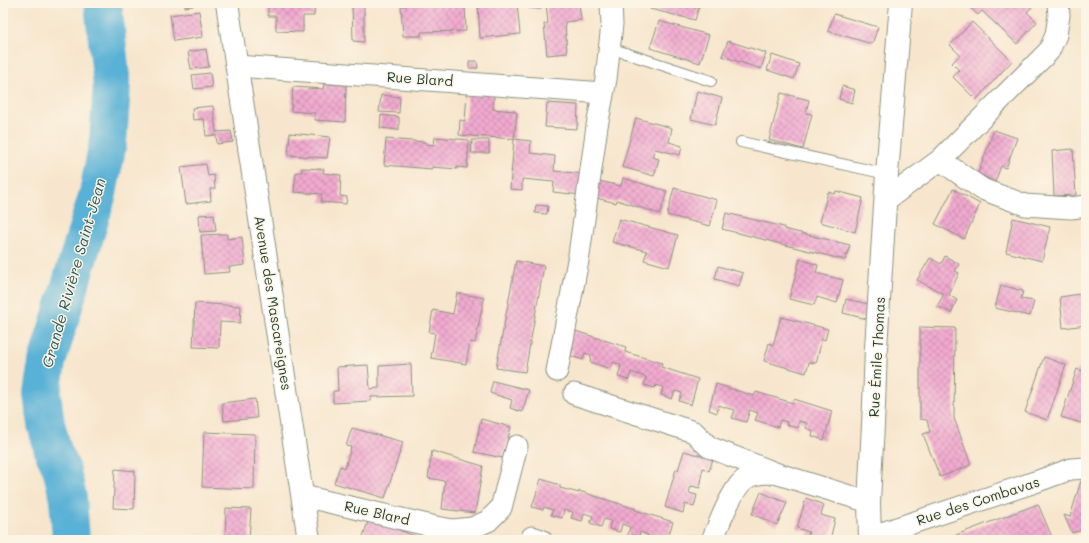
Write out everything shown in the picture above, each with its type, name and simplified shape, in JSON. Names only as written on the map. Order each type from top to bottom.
[{"type":"street","name":"Avenue des Mascareignes","points":[[228,3],[309,540]]},
{"type":"street","points":[[557,371],[579,255],[597,126],[610,48],[612,3]]},
{"type":"street","name":"Rue Émile Thomas","points":[[870,538],[869,502],[876,348],[887,174],[901,3]]},
{"type":"street","points":[[886,200],[940,160],[1049,51],[1056,35],[1059,15],[1058,3]]},
{"type":"street","name":"Rue Blard","points":[[238,66],[603,93]]},
{"type":"street","points":[[940,160],[982,189],[1025,205],[1072,208],[1086,206]]},
{"type":"street","points":[[574,394],[694,432],[708,447],[775,473],[869,502]]},
{"type":"street","name":"Rue Blard","points":[[303,496],[436,527],[453,530],[472,528],[488,521],[501,508],[517,446]]},
{"type":"street","name":"Rue des Combavas","points":[[870,538],[1071,470],[1086,468]]},
{"type":"street","points":[[712,540],[737,487],[746,478],[759,473],[775,473]]},
{"type":"lane","points":[[610,48],[711,81]]},
{"type":"lane","points":[[742,142],[887,174]]},
{"type":"building","points":[[185,3],[193,3],[193,6],[185,7]]},
{"type":"building","points":[[268,3],[315,3],[314,16],[303,16],[303,32],[276,31],[276,16],[268,16]]},
{"type":"building","points":[[352,3],[364,3],[364,42],[353,41]]},
{"type":"building","points":[[405,3],[465,3],[466,31],[421,32],[421,36],[403,36],[401,6],[406,6]]},
{"type":"building","points":[[478,3],[517,3],[520,34],[480,38]]},
{"type":"building","points":[[528,3],[540,3],[541,9],[529,8]]},
{"type":"building","points":[[546,3],[579,3],[581,20],[565,22],[567,53],[547,55],[544,24],[548,23]]},
{"type":"building","points":[[651,3],[700,3],[695,20],[650,9]]},
{"type":"building","points":[[965,3],[1029,3],[1033,6],[1027,12],[1037,22],[1017,44],[982,11],[978,15]]},
{"type":"building","points":[[199,11],[203,37],[174,41],[170,15]]},
{"type":"building","points":[[834,14],[878,27],[872,44],[828,31]]},
{"type":"building","points":[[659,21],[709,35],[700,63],[650,48]]},
{"type":"building","points":[[972,22],[1012,61],[976,100],[953,77],[959,70],[952,63],[960,55],[950,45]]},
{"type":"building","points":[[728,41],[766,53],[761,69],[722,56]]},
{"type":"building","points":[[206,49],[209,67],[191,69],[188,52]]},
{"type":"building","points":[[772,55],[799,64],[794,79],[767,70]]},
{"type":"building","points":[[469,61],[477,61],[478,68],[469,68]]},
{"type":"building","points":[[210,73],[212,87],[194,89],[192,75]]},
{"type":"building","points":[[324,84],[346,85],[345,122],[315,120],[315,113],[291,111],[293,87],[323,89]]},
{"type":"building","points":[[842,86],[855,90],[852,103],[839,99]]},
{"type":"building","points":[[697,91],[722,98],[715,125],[691,119]]},
{"type":"building","points":[[467,93],[494,95],[493,109],[514,111],[517,113],[514,139],[459,135],[460,120],[465,121]]},
{"type":"building","points":[[781,93],[809,100],[806,113],[812,114],[803,149],[769,140]]},
{"type":"building","points":[[381,95],[400,97],[399,113],[379,112]]},
{"type":"building","points":[[547,103],[578,105],[577,129],[545,127]]},
{"type":"building","points":[[213,106],[216,132],[231,131],[233,142],[217,144],[216,135],[206,136],[204,119],[193,120],[192,108]]},
{"type":"building","points":[[381,115],[399,117],[399,130],[380,128]]},
{"type":"building","points":[[636,118],[672,128],[669,142],[682,146],[680,155],[655,149],[652,157],[659,159],[654,176],[622,167]]},
{"type":"building","points":[[994,130],[1017,138],[1006,168],[1001,166],[995,182],[978,173]]},
{"type":"building","points":[[290,133],[330,137],[327,158],[288,155]]},
{"type":"building","points":[[435,137],[469,140],[467,168],[457,167],[457,169],[432,167],[432,169],[384,165],[386,139],[425,142],[426,144],[434,145]]},
{"type":"building","points":[[514,139],[531,141],[530,153],[555,156],[554,171],[585,174],[581,195],[553,192],[554,182],[522,179],[522,190],[510,189]]},
{"type":"building","points":[[472,140],[489,140],[489,153],[471,153]]},
{"type":"building","points":[[1073,149],[1076,195],[1054,196],[1052,151]]},
{"type":"building","points":[[206,164],[208,176],[214,175],[215,189],[210,189],[211,201],[186,204],[181,167]]},
{"type":"building","points":[[302,168],[324,169],[323,173],[341,175],[340,196],[347,197],[346,204],[321,202],[322,194],[294,192],[296,172],[302,172]]},
{"type":"building","points":[[623,178],[667,191],[660,214],[617,200],[616,203],[592,197],[595,180],[621,186]]},
{"type":"building","points":[[674,188],[717,200],[710,226],[667,215]]},
{"type":"building","points":[[953,189],[980,204],[964,239],[935,224]]},
{"type":"building","points":[[836,191],[863,198],[855,232],[820,222],[828,192],[835,194]]},
{"type":"building","points":[[536,205],[548,206],[547,214],[535,213]]},
{"type":"building","points":[[726,213],[850,245],[845,260],[722,229]]},
{"type":"building","points":[[214,214],[216,231],[200,232],[199,215]]},
{"type":"building","points":[[1013,218],[1050,227],[1042,261],[1006,252]]},
{"type":"building","points":[[619,219],[678,235],[669,267],[644,260],[647,251],[612,242]]},
{"type":"building","points":[[227,234],[227,239],[242,237],[245,265],[229,267],[230,272],[204,274],[201,235]]},
{"type":"building","points":[[945,256],[959,264],[955,271],[959,273],[949,295],[957,300],[951,313],[937,306],[944,294],[917,280],[930,258],[941,264]]},
{"type":"building","points":[[800,259],[818,265],[816,273],[843,280],[837,303],[817,297],[814,305],[789,299]]},
{"type":"building","points":[[516,261],[544,266],[525,372],[496,368]]},
{"type":"building","points":[[718,266],[743,273],[739,286],[715,279]]},
{"type":"building","points":[[1001,285],[1023,291],[1021,299],[1034,301],[1030,316],[995,308]]},
{"type":"building","points":[[457,293],[484,298],[475,343],[470,342],[466,364],[431,358],[435,333],[429,332],[433,310],[453,314]]},
{"type":"building","points":[[1086,293],[1086,325],[1063,328],[1060,297]]},
{"type":"building","points":[[846,299],[868,304],[867,319],[843,313]]},
{"type":"building","points":[[195,303],[241,306],[240,323],[220,322],[219,348],[193,347]]},
{"type":"building","points":[[781,317],[828,329],[825,340],[822,339],[816,363],[809,362],[806,373],[764,361],[769,343],[773,345]]},
{"type":"building","points":[[920,327],[955,328],[954,418],[971,465],[940,477],[923,434],[930,432],[927,420],[920,419]]},
{"type":"building","points":[[569,329],[626,347],[625,352],[662,363],[661,367],[698,379],[691,405],[679,401],[682,393],[675,391],[672,399],[661,395],[663,387],[656,385],[655,388],[644,385],[646,377],[631,372],[629,380],[618,377],[621,365],[613,362],[611,369],[590,362],[591,355],[585,353],[583,360],[571,356],[573,349],[566,348]]},
{"type":"building","points":[[1044,357],[1066,365],[1047,420],[1025,412]]},
{"type":"building","points":[[411,364],[412,396],[371,397],[371,401],[333,403],[333,391],[338,391],[337,367],[368,365],[370,389],[379,388],[379,366]]},
{"type":"building","points":[[1077,369],[1086,372],[1086,407],[1081,423],[1061,417]]},
{"type":"building","points":[[493,381],[529,390],[522,412],[510,408],[512,400],[490,393]]},
{"type":"building","points":[[716,384],[754,396],[756,392],[793,403],[794,399],[832,411],[824,440],[812,436],[813,431],[806,428],[807,423],[799,421],[798,428],[786,425],[787,422],[780,420],[778,427],[755,420],[758,413],[750,410],[746,422],[732,418],[735,410],[719,405],[717,413],[709,410]]},
{"type":"building","points":[[255,399],[257,418],[224,421],[222,403]]},
{"type":"building","points":[[481,419],[511,427],[503,458],[474,452]]},
{"type":"building","points":[[352,428],[403,442],[385,498],[334,483],[340,466],[345,468],[351,447],[346,446]]},
{"type":"building","points":[[204,432],[255,434],[254,489],[202,487]]},
{"type":"building","points":[[432,451],[483,466],[475,513],[442,509],[445,481],[428,478]]},
{"type":"building","points":[[684,451],[713,459],[709,471],[703,468],[700,488],[691,486],[689,493],[697,495],[694,507],[685,504],[683,513],[665,507],[676,469],[678,470]]},
{"type":"building","points":[[115,469],[135,471],[134,509],[113,508]]},
{"type":"building","points":[[541,479],[560,485],[560,488],[579,493],[579,491],[673,522],[667,540],[659,538],[658,540],[647,540],[648,535],[640,532],[638,540],[633,540],[627,538],[630,527],[622,524],[620,532],[609,529],[611,521],[604,519],[601,527],[590,523],[593,516],[584,513],[582,521],[571,518],[573,512],[564,510],[562,518],[551,515],[553,510],[544,507],[543,510],[532,507]]},
{"type":"building","points":[[1081,481],[1086,482],[1086,529],[1072,533],[1064,515],[1070,517]]},
{"type":"building","points":[[761,492],[787,503],[777,525],[752,514]]},
{"type":"building","points":[[806,498],[824,505],[821,515],[835,519],[830,540],[806,540],[809,532],[797,528]]},
{"type":"building","points":[[1038,504],[1052,537],[1043,540],[957,540],[956,535]]},
{"type":"building","points":[[226,508],[251,509],[249,540],[225,540]]},
{"type":"building","points":[[369,519],[423,539],[423,540],[362,539]]},
{"type":"building","points":[[746,536],[756,540],[744,540]]},
{"type":"waterway","name":"Grande Rivière Saint-Jean","points":[[71,540],[68,498],[61,468],[53,451],[46,424],[42,394],[47,362],[98,193],[108,142],[112,85],[103,3]]}]
